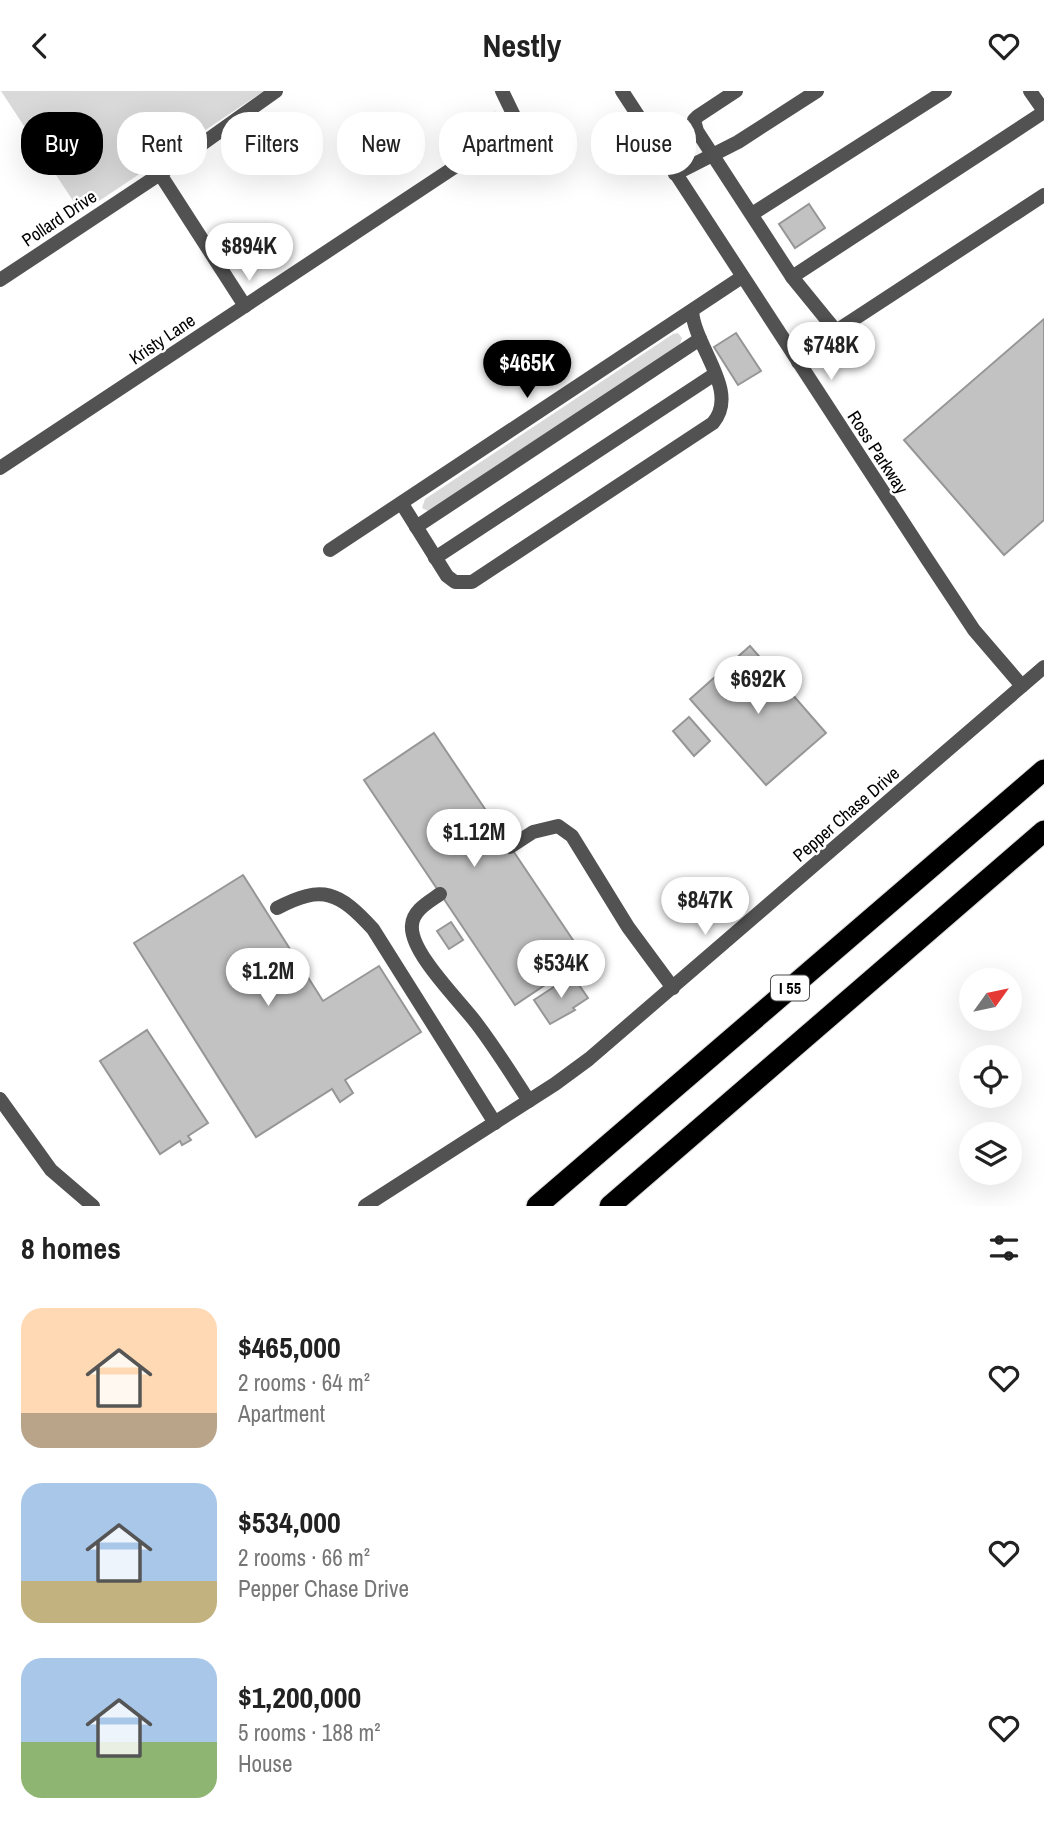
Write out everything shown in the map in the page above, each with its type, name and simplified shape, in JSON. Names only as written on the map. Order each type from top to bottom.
[{"type":"highway","name":"I 55","points":[[537,1206],[1044,770]]},
{"type":"highway","name":"I 55","points":[[610,1206],[1044,831]]},
{"type":"highway","points":[[622,1206],[785,1055]]},
{"type":"highway","points":[[524,1206],[556,1189]]},
{"type":"street","name":"Pollard Drive","points":[[207,140],[276,91]]},
{"type":"street","name":"Kristy Lane","points":[[0,468],[491,143],[516,120],[502,91]]},
{"type":"street","name":"Ross Parkway","points":[[622,91],[635,112]]},
{"type":"street","points":[[736,91],[694,120],[697,131],[792,277],[835,331]]},
{"type":"street","points":[[696,163],[738,142],[817,91]]},
{"type":"street","points":[[752,215],[945,91]]},
{"type":"street","points":[[792,277],[1044,112],[1030,91]]},
{"type":"street","name":"Pollard Drive","points":[[0,280],[158,175]]},
{"type":"street","points":[[160,175],[245,306]]},
{"type":"street","name":"Ross Parkway","points":[[676,175],[974,630],[1022,686]]},
{"type":"street","points":[[798,362],[835,331],[1044,195]]},
{"type":"street","points":[[330,550],[742,277]]},
{"type":"street","points":[[402,504],[447,576],[464,584],[475,580],[713,423],[720,415],[724,402],[699,339],[692,311]]},
{"type":"street","points":[[416,527],[699,339]]},
{"type":"street","points":[[435,558],[715,374]]},
{"type":"street","name":"Pepper Chase Drive","points":[[365,1206],[529,1101],[589,1059],[1044,667]]},
{"type":"street","points":[[510,847],[542,828],[558,826],[572,836],[628,927],[673,988]]},
{"type":"street","points":[[276,908],[310,893],[323,893],[341,898],[356,911],[373,929],[495,1123]]},
{"type":"street","points":[[440,894],[415,914],[411,927],[415,941],[429,964],[477,1024],[529,1101]]},
{"type":"street","points":[[0,1099],[51,1170],[93,1206]]},
{"type":"shaded area","points":[[1,91],[264,91],[232,112],[221,112],[221,120],[207,129],[207,112],[117,112],[117,175],[138,175],[81,213],[56,175],[103,175],[103,112],[21,112],[21,122]]},
{"type":"shaded area","points":[[678,333],[682,338],[679,347],[428,511],[422,508],[425,499]]},
{"type":"building","points":[[809,204],[825,228],[795,248],[779,224]]},
{"type":"building","points":[[1044,319],[1044,520],[1004,555],[904,440]]},
{"type":"building","points":[[736,333],[761,371],[738,385],[714,347]]},
{"type":"building","points":[[750,646],[826,733],[766,785],[690,699]]},
{"type":"building","points":[[689,717],[710,741],[694,756],[673,731]]},
{"type":"building","points":[[434,733],[585,958],[515,1005],[364,780]]},
{"type":"building","points":[[243,875],[323,1001],[379,966],[421,1032],[345,1080],[353,1093],[340,1102],[332,1089],[256,1137],[134,943]]},
{"type":"building","points":[[451,922],[463,940],[449,949],[437,931]]},
{"type":"building","points":[[572,975],[588,998],[573,1008],[575,1010],[550,1024],[534,1000]]},
{"type":"building","points":[[147,1030],[208,1123],[188,1136],[191,1140],[182,1145],[180,1141],[160,1154],[100,1061]]}]
